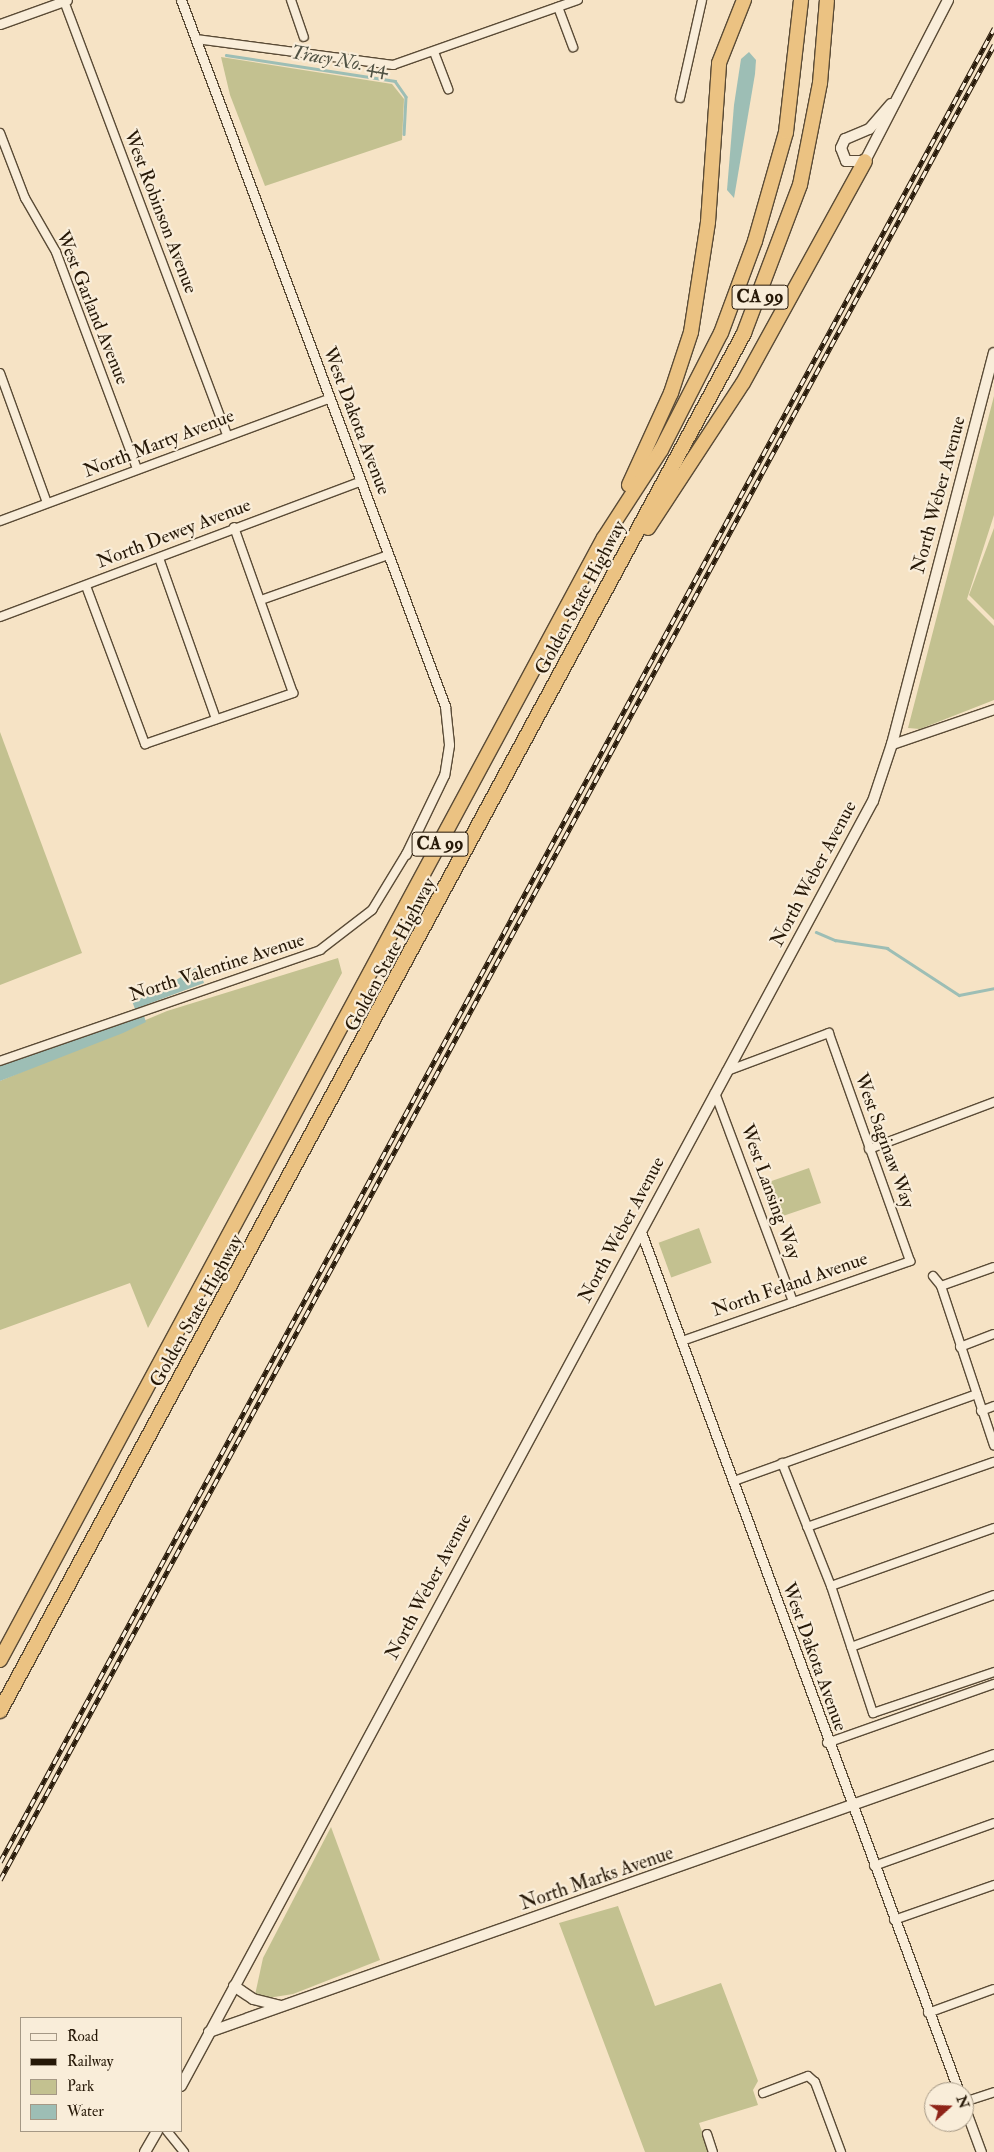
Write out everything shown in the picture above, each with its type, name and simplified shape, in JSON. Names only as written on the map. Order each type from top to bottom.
[{"type":"highway","points":[[604,538],[668,402],[691,332],[708,222],[719,63],[744,0]]},
{"type":"highway","name":"Golden State Highway","points":[[0,1660],[604,538],[661,450],[721,333],[742,279],[786,132],[800,0]]},
{"type":"highway","name":"Golden State Highway","points":[[0,1711],[744,333],[783,238],[812,134],[827,0]]},
{"type":"highway","points":[[617,569],[743,383],[865,161]]},
{"type":"main road","points":[[891,104],[869,129],[842,141],[846,160],[865,161],[891,104],[948,0]]},
{"type":"main road","name":"North Weber Avenue","points":[[182,2084],[866,814],[892,744],[994,352]]},
{"type":"main road","name":"North Marks Avenue","points":[[209,2032],[994,1754]]},
{"type":"main road","points":[[234,1986],[253,1999],[282,2006]]},
{"type":"main road","points":[[145,2152],[156,2132]]},
{"type":"street","name":"West Dakota Avenue","points":[[181,0],[445,706],[448,728],[444,776],[406,854]]},
{"type":"street","points":[[291,0],[304,37]]},
{"type":"street","points":[[196,39],[383,65],[434,52],[578,0]]},
{"type":"street","points":[[680,98],[702,0]]},
{"type":"street","points":[[0,24],[65,1]]},
{"type":"street","name":"West Robinson Avenue","points":[[65,1],[227,435]]},
{"type":"street","points":[[558,7],[573,47]]},
{"type":"street","points":[[434,52],[448,90]]},
{"type":"street","name":"West Garland Avenue","points":[[0,133],[25,198],[56,252],[137,469]]},
{"type":"street","points":[[0,373],[47,503]]},
{"type":"street","name":"North Marty Avenue","points":[[0,521],[330,398]]},
{"type":"street","name":"North Dewey Avenue","points":[[0,617],[159,558],[234,527],[361,481]]},
{"type":"street","points":[[86,586],[145,744],[293,693],[234,527]]},
{"type":"street","points":[[261,600],[388,555]]},
{"type":"street","points":[[159,558],[216,720]]},
{"type":"street","points":[[892,744],[994,709]]},
{"type":"street","name":"North Valentine Avenue","points":[[0,1061],[320,950],[372,910],[406,854]]},
{"type":"street","name":"West Saginaw Way","points":[[727,1071],[828,1033],[910,1261]]},
{"type":"street","name":"West Lansing Way","points":[[716,1093],[793,1302]]},
{"type":"street","points":[[869,1148],[994,1102]]},
{"type":"street","name":"West Dakota Avenue","points":[[641,1232],[734,1480],[850,1806],[955,2082]]},
{"type":"street","name":"North Feland Avenue","points":[[682,1341],[910,1261]]},
{"type":"street","points":[[941,1286],[994,1267]]},
{"type":"street","points":[[932,1276],[941,1286],[994,1445]]},
{"type":"street","points":[[960,1347],[994,1334]]},
{"type":"street","points":[[734,1480],[977,1394]]},
{"type":"street","points":[[982,1411],[994,1406]]},
{"type":"street","points":[[808,1527],[994,1462]]},
{"type":"street","points":[[782,1463],[831,1586],[873,1714],[994,1672]]},
{"type":"street","points":[[831,1586],[994,1528]]},
{"type":"street","points":[[851,1647],[994,1595]]},
{"type":"street","points":[[827,1743],[994,1684]]},
{"type":"street","points":[[874,1866],[994,1823]]},
{"type":"street","points":[[894,1920],[994,1885]]},
{"type":"street","points":[[928,2013],[994,1989]]},
{"type":"street","points":[[763,2093],[808,2076],[815,2082],[841,2152]]},
{"type":"street","points":[[974,2100],[994,2092]]},
{"type":"street","points":[[168,2132],[184,2152]]},
{"type":"street","points":[[974,2132],[981,2152]]},
{"type":"street","points":[[707,2134],[713,2152]]},
{"type":"green space","points":[[221,57],[392,84],[404,99],[402,140],[265,186],[230,95]]},
{"type":"green space","points":[[994,396],[994,515],[967,599],[994,626],[994,700],[920,729],[908,728]]},
{"type":"green space","points":[[994,528],[994,620],[969,595]]},
{"type":"green space","points":[[0,732],[82,953],[0,985]]},
{"type":"green space","points":[[338,958],[342,973],[148,1328],[130,1283],[0,1330],[0,1081],[167,1011]]},
{"type":"green space","points":[[809,1168],[821,1203],[776,1219],[764,1184]]},
{"type":"green space","points":[[699,1228],[712,1263],[671,1277],[659,1243]]},
{"type":"green space","points":[[331,1827],[380,1960],[293,1994],[268,1998],[255,1995],[263,1958]]},
{"type":"green space","points":[[618,1906],[655,2006],[721,1983],[758,2081],[753,2090],[758,2105],[699,2123],[709,2152],[645,2152],[559,1923]]},
{"type":"water","points":[[749,52],[756,60],[755,74],[734,198],[727,190],[734,105],[741,59]]},
{"type":"water","points":[[198,966],[204,983],[135,1009],[132,1001],[156,993]]},
{"type":"water","points":[[143,1013],[146,1022],[123,1033],[0,1081],[0,1066]]},
{"type":"waterway","name":"Tracy No. 44","points":[[226,55],[395,81],[406,97],[404,134]]},
{"type":"waterway","points":[[816,932],[835,940],[887,948],[959,995],[994,988]]},
{"type":"railway","points":[[0,1862],[994,28]]},
{"type":"railway","points":[[0,1880],[994,45]]}]
